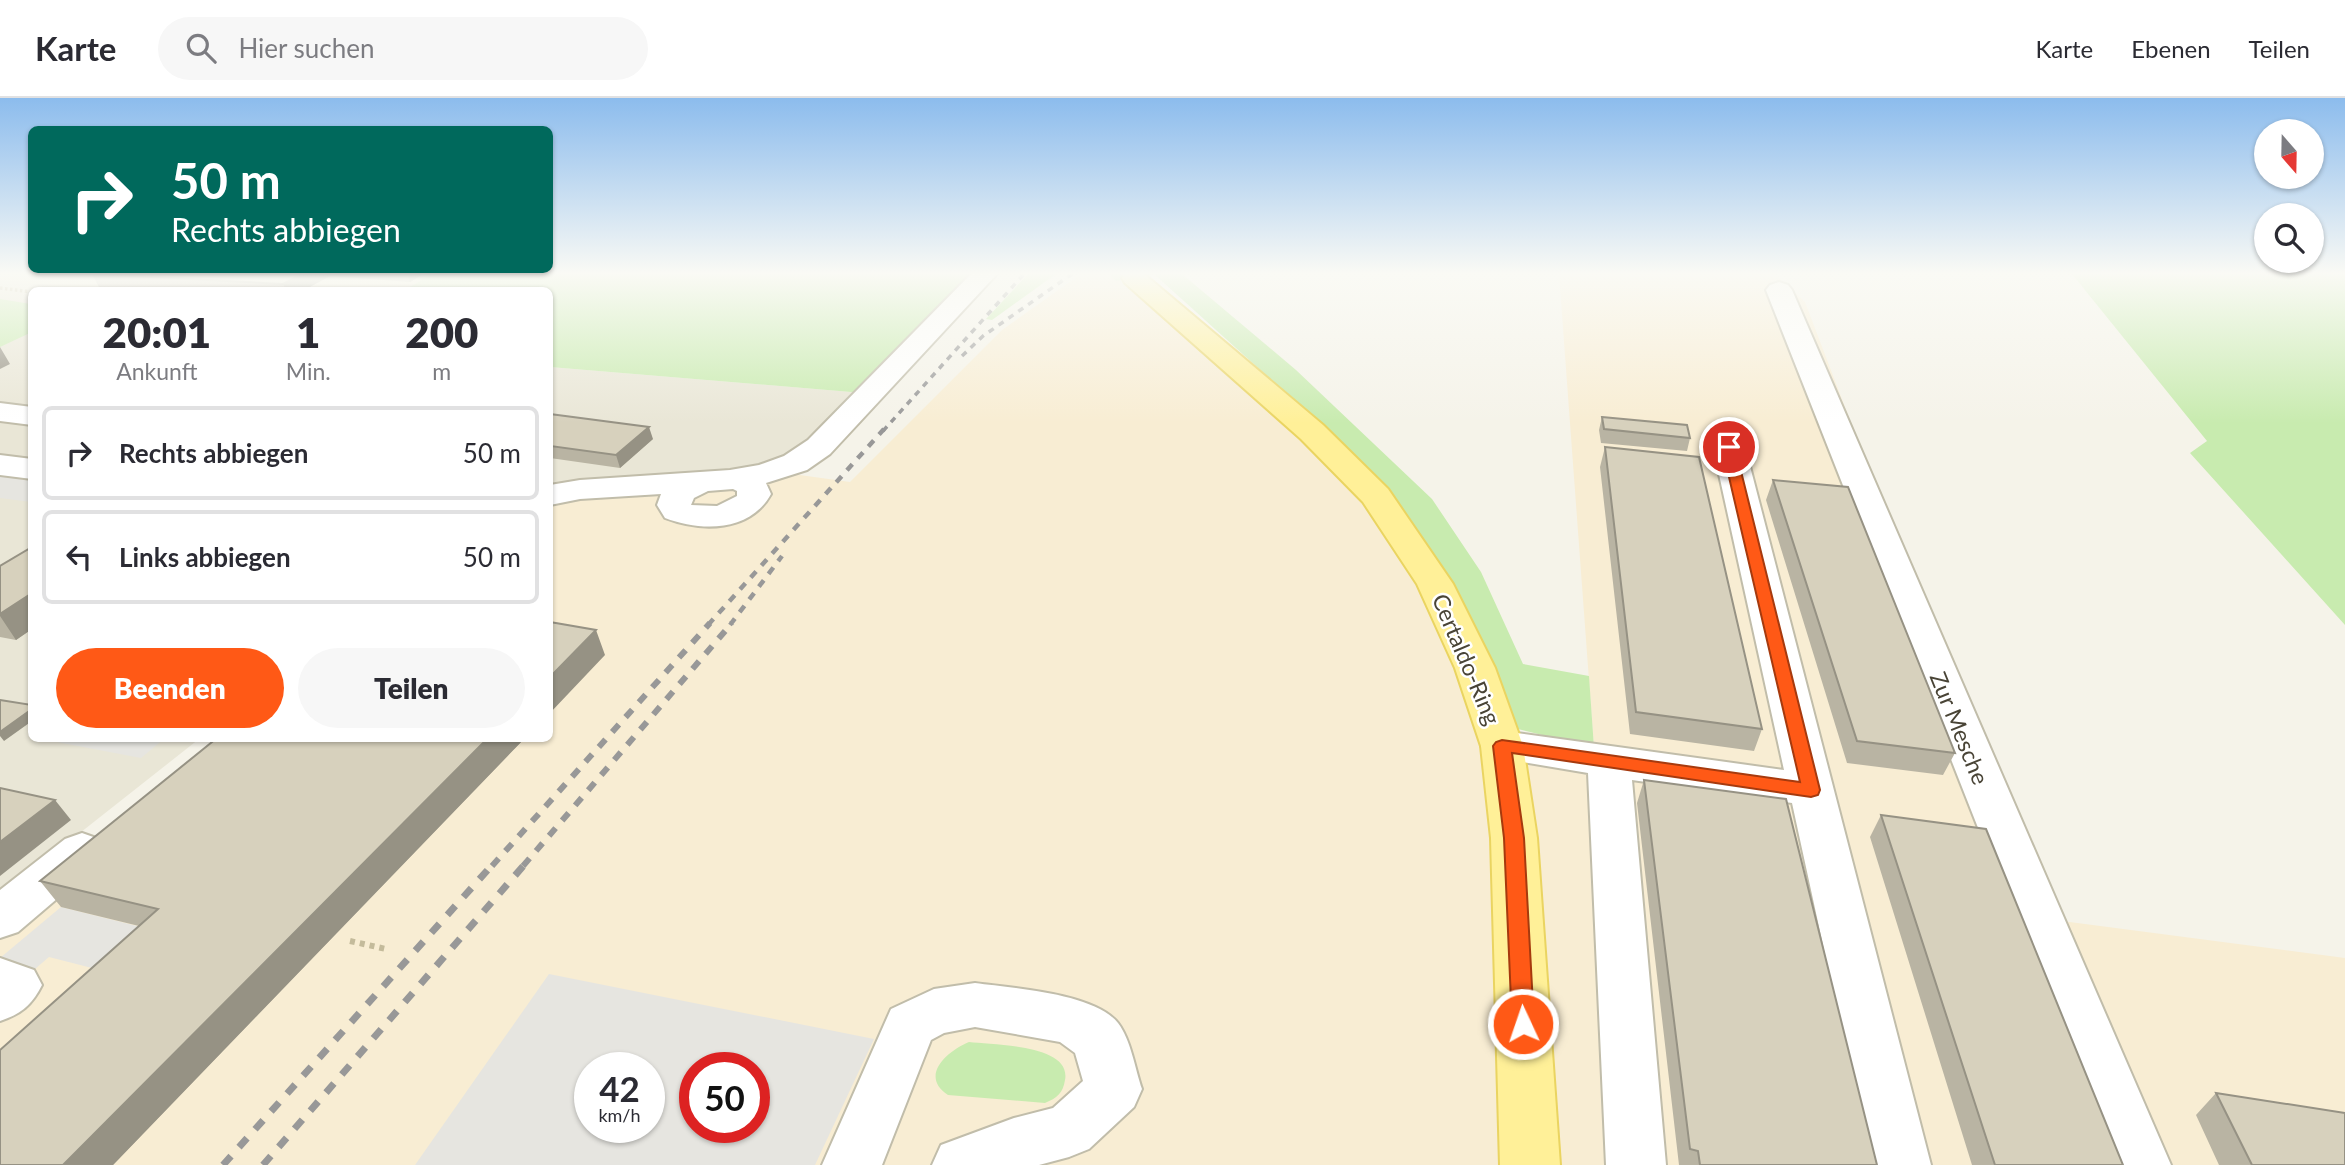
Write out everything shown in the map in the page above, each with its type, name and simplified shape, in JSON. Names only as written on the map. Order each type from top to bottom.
[{"type":"main road","name":"Certaldo-Ring","points":[[1187,324],[1312,432],[1376,496],[1435,584],[1475,668],[1502,746],[1514,838],[1530,1165]]},
{"type":"street","points":[[553,494],[590,487],[691,487],[674,505],[677,512],[696,519],[738,512],[754,498],[755,491],[751,485],[739,480],[797,465],[810,456],[937,324]]},
{"type":"street","name":"Zur Mesche","points":[[1793,324],[2141,1165]]},
{"type":"street","points":[[0,412],[28,416]]},
{"type":"street","points":[[1723,460],[1811,790],[1901,1165]]},
{"type":"street","points":[[0,465],[28,468]]},
{"type":"street","points":[[1502,746],[1811,790]]},
{"type":"street","points":[[1609,761],[1636,1165]]},
{"type":"street","points":[[0,918],[115,824]]},
{"type":"street","points":[[0,980],[16,985],[0,999]]},
{"type":"street","points":[[852,1165],[910,1025],[934,1013],[975,1005],[1073,1021],[1098,1039],[1114,1089],[1069,1130],[1014,1145],[962,1165]]},
{"type":"path","points":[[350,941],[386,949]]},
{"type":"shaded area","points":[[0,324],[28,324],[28,742],[195,742],[0,896]]},
{"type":"shaded area","points":[[1011,324],[1186,324],[1376,496],[1498,731],[1594,748],[1563,324],[1813,324],[2039,918],[2345,958],[2345,1165],[0,1165],[0,918],[216,742],[553,742],[553,491],[581,480],[757,469],[850,482]]},
{"type":"shaded area","points":[[553,367],[863,393],[805,453],[742,470],[581,480],[553,491]]},
{"type":"shaded area","points":[[0,469],[28,473],[28,502],[0,498]]},
{"type":"shaded area","points":[[57,742],[160,742],[141,758]]},
{"type":"shaded area","points":[[61,907],[177,936],[131,978],[49,957],[0,999],[0,958]]},
{"type":"shaded area","points":[[549,974],[874,1039],[815,1165],[415,1165]]},
{"type":"green space","points":[[0,324],[28,324],[28,334],[0,347]]},
{"type":"green space","points":[[553,324],[932,324],[863,393],[553,367]]},
{"type":"green space","points":[[1209,324],[1241,324],[1296,370],[1432,499],[1481,572],[1523,664],[1589,676],[1594,748],[1506,726],[1486,667],[1287,394]]},
{"type":"green space","points":[[2112,324],[2345,324],[2345,625],[2190,453],[2207,441]]},
{"type":"green space","points":[[969,1042],[1029,1049],[1056,1059],[1064,1068],[1065,1080],[1061,1092],[1045,1103],[948,1095],[940,1088],[936,1072],[952,1051]]},
{"type":"building","points":[[553,414],[649,427],[616,455],[553,446]]},
{"type":"building","points":[[1602,417],[1687,425],[1690,438],[1604,429]]},
{"type":"building","points":[[1605,447],[1699,457],[1762,729],[1636,712]]},
{"type":"building","points":[[1773,480],[1848,487],[1955,753],[1857,741]]},
{"type":"building","points":[[28,549],[28,596],[0,614],[0,566]]},
{"type":"building","points":[[553,623],[596,630],[553,674]]},
{"type":"building","points":[[0,700],[28,704],[28,712],[0,732]]},
{"type":"building","points":[[212,742],[484,742],[63,1165],[0,1165],[0,1050],[158,909],[40,881]]},
{"type":"building","points":[[1644,780],[1786,799],[1877,1165],[1700,1165],[1698,1151],[1690,1149]]},
{"type":"building","points":[[0,788],[55,800],[0,842]]},
{"type":"building","points":[[1881,815],[1986,829],[2123,1165],[1995,1165]]},
{"type":"building","points":[[2216,1093],[2345,1113],[2345,1165],[2252,1165]]},
{"type":"railway","points":[[883,431],[979,324]]},
{"type":"railway","points":[[962,356],[1001,324]]},
{"type":"railway","points":[[708,625],[884,429]]},
{"type":"railway","points":[[730,625],[782,556]]},
{"type":"railway","points":[[492,866],[710,623]]},
{"type":"railway","points":[[523,866],[732,623]]},
{"type":"railway","points":[[223,1165],[493,864]]},
{"type":"railway","points":[[263,1165],[525,864]]},
{"type":"route","points":[[1523,1024],[1514,838],[1502,746],[1811,790],[1729,447]]}]
